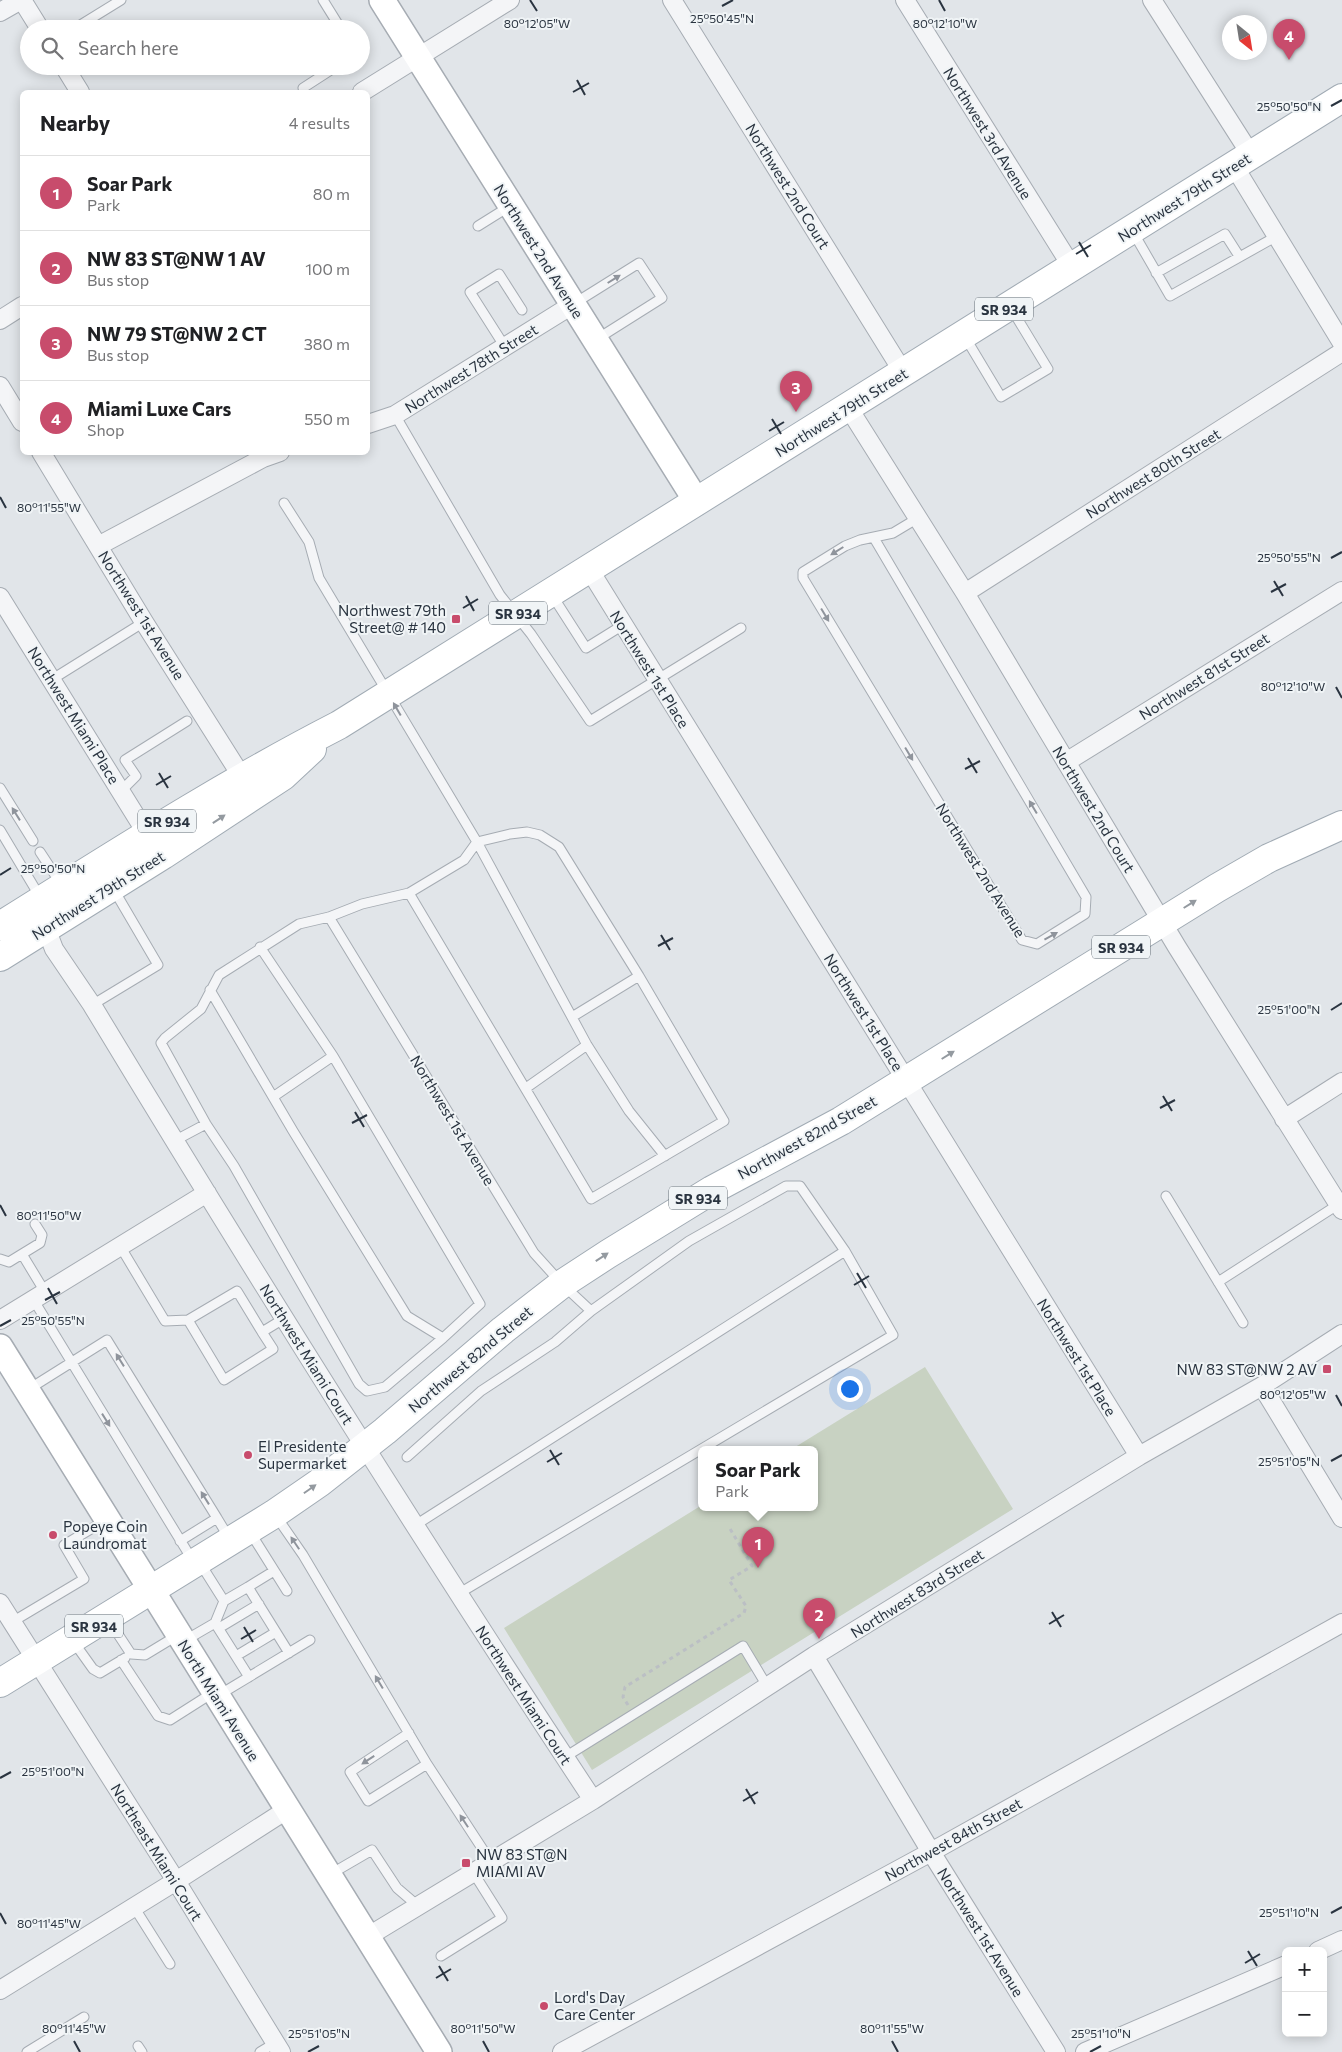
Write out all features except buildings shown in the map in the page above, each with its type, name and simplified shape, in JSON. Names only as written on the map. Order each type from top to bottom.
[{"type":"main road","name":"Northwest 2nd Avenue","points":[[382,0],[696,502]]},
{"type":"main road","name":"Northwest 79th Street","points":[[0,926],[242,777],[339,725],[1342,98]]},
{"type":"main road","name":"Northwest 79th Street","points":[[0,957],[283,776],[339,725]]},
{"type":"main road","name":"Northwest 82nd Street","points":[[151,1591],[274,1514],[319,1483],[365,1447],[503,1330],[562,1284],[705,1194],[820,1133],[907,1081],[1162,921],[1269,858],[1342,825]]},
{"type":"main road","points":[[46,928],[57,911],[147,834]]},
{"type":"main road","name":"North Miami Avenue","points":[[0,1347],[438,2052]]},
{"type":"main road","name":"SR 934","points":[[0,1683],[151,1591]]},
{"type":"street","points":[[0,12],[21,0],[34,20]]},
{"type":"street","points":[[365,90],[510,0]]},
{"type":"street","name":"Northwest 2nd Court","points":[[672,0],[903,372]]},
{"type":"street","name":"Northwest 3rd Avenue","points":[[905,0],[1072,267]]},
{"type":"street","points":[[1152,0],[1242,160],[1277,236],[1342,343]]},
{"type":"street","points":[[70,75],[79,90]]},
{"type":"street","name":"Northwest 78th Street","points":[[370,421],[395,415],[572,305]]},
{"type":"street","points":[[0,320],[20,307]]},
{"type":"street","name":"Northwest 80th Street","points":[[965,593],[1342,352]]},
{"type":"street","points":[[0,386],[20,419]]},
{"type":"street","name":"Northwest 2nd Court","points":[[848,407],[965,593],[1162,921],[1340,1207]]},
{"type":"street","name":"Northwest 1st Avenue","points":[[43,455],[144,622],[242,777]]},
{"type":"street","points":[[98,546],[261,455]]},
{"type":"street","name":"Northwest 1st Place","points":[[589,569],[1139,1456]]},
{"type":"street","name":"Northwest 81st Street","points":[[1066,762],[1342,591]]},
{"type":"street","name":"Northwest Miami Place","points":[[0,597],[147,834]]},
{"type":"street","name":"Northwest Miami Court","points":[[46,928],[54,948],[92,1005],[414,1526],[593,1800]]},
{"type":"street","points":[[1284,1119],[1342,1082]]},
{"type":"street","points":[[0,1320],[207,1193]]},
{"type":"street","name":"Northwest 83rd Street","points":[[367,1937],[593,1800],[814,1656],[1139,1456],[1262,1386],[1342,1334]]},
{"type":"street","points":[[1262,1386],[1342,1518]]},
{"type":"street","name":"Northeast Miami Court","points":[[0,1603],[176,1881],[278,2047]]},
{"type":"street","name":"Northwest 84th Street","points":[[562,2052],[931,1852],[1342,1623]]},
{"type":"street","name":"Northwest 1st Avenue","points":[[814,1656],[931,1852],[1056,2052]]},
{"type":"street","points":[[0,1990],[288,1809]]},
{"type":"street","points":[[1327,1947],[1342,1940]]},
{"type":"street","points":[[1085,2052],[1282,1967]]},
{"type":"lane","points":[[89,20],[121,0]]},
{"type":"lane","points":[[323,0],[335,20]]},
{"type":"lane","points":[[303,88],[323,75]]},
{"type":"lane","points":[[478,226],[511,206]]},
{"type":"lane","points":[[1132,230],[1170,296],[1277,236]]},
{"type":"lane","points":[[1156,273],[1225,234],[1239,256]]},
{"type":"lane","points":[[572,305],[639,263],[662,298],[595,340]]},
{"type":"lane","points":[[505,347],[470,292],[499,274],[522,310]]},
{"type":"lane","points":[[963,334],[1001,397],[1048,369],[1010,306]]},
{"type":"lane","points":[[395,415],[500,595],[531,634],[590,721],[741,628]]},
{"type":"lane","points":[[284,503],[309,542],[319,578],[477,842],[587,1044],[629,1111],[666,1156]]},
{"type":"lane","points":[[874,538],[893,533],[918,518]]},
{"type":"lane","name":"Northwest 2nd Avenue","points":[[874,538],[1086,897],[1085,914],[1037,944],[1022,940],[803,578],[803,572],[845,546],[860,540],[874,538]]},
{"type":"lane","points":[[551,592],[586,648],[623,625]]},
{"type":"lane","points":[[51,680],[144,622]]},
{"type":"lane","points":[[121,791],[136,776],[125,760],[187,721]]},
{"type":"lane","points":[[0,788],[33,841]]},
{"type":"lane","points":[[0,830],[52,893]]},
{"type":"lane","points":[[260,948],[333,1056],[480,1304],[385,1387],[367,1391],[359,1384],[234,1166],[206,1124],[161,1042],[201,1009],[219,975],[260,948],[299,924],[329,917],[362,904],[409,893],[464,860],[477,842],[527,832],[540,835],[560,847],[639,976],[724,1121],[591,1199],[409,893]]},
{"type":"lane","points":[[40,852],[52,893]]},
{"type":"lane","points":[[92,1005],[158,965],[112,887]]},
{"type":"lane","name":"Northwest 1st Avenue","points":[[329,917],[534,1253],[562,1284],[591,1311]]},
{"type":"lane","points":[[572,1017],[639,976]]},
{"type":"lane","points":[[210,990],[407,1316],[443,1338]]},
{"type":"lane","points":[[526,1088],[587,1044]]},
{"type":"lane","points":[[273,1097],[333,1056]]},
{"type":"lane","points":[[176,1140],[206,1124]]},
{"type":"lane","points":[[407,1457],[480,1391],[555,1342],[591,1311],[689,1241],[786,1186],[800,1186],[845,1252],[892,1335],[706,1446]]},
{"type":"lane","points":[[1166,1196],[1243,1323]]},
{"type":"lane","points":[[1218,1282],[1340,1207]]},
{"type":"lane","points":[[0,1259],[9,1262],[40,1242],[42,1236],[36,1224]]},
{"type":"lane","points":[[120,1246],[165,1321],[188,1320],[237,1291],[273,1349],[224,1380],[188,1320]]},
{"type":"lane","points":[[414,1526],[845,1252]]},
{"type":"lane","points":[[22,1254],[39,1296],[71,1363],[180,1541],[224,1601]]},
{"type":"lane","points":[[262,1332],[285,1318]]},
{"type":"lane","points":[[27,1390],[108,1340],[217,1518],[240,1535],[274,1571],[287,1591]]},
{"type":"lane","points":[[458,1594],[698,1451]]},
{"type":"lane","points":[[274,1514],[303,1555],[427,1764],[491,1862]]},
{"type":"lane","points":[[180,1541],[217,1518]]},
{"type":"lane","points":[[12,1622],[84,1579],[64,1545],[106,1520]]},
{"type":"lane","points":[[249,1677],[217,1626],[224,1601],[274,1571]]},
{"type":"lane","points":[[248,1587],[255,1610],[270,1633],[289,1653]]},
{"type":"lane","points":[[72,1639],[93,1670],[100,1673],[131,1654],[146,1655],[180,1638],[217,1626],[232,1626],[255,1610]]},
{"type":"lane","points":[[107,1617],[131,1654]]},
{"type":"lane","points":[[236,1656],[255,1640],[270,1633]]},
{"type":"lane","points":[[122,1660],[158,1716],[170,1720],[249,1677],[310,1640]]},
{"type":"lane","points":[[565,1757],[743,1646],[767,1686]]},
{"type":"lane","points":[[409,1733],[350,1772],[368,1801],[427,1764]]},
{"type":"lane","points":[[329,1875],[372,1850],[397,1888],[418,1906]]},
{"type":"lane","points":[[441,1956],[502,1918],[473,1872]]},
{"type":"lane","points":[[134,1907],[170,1964]]},
{"type":"lane","points":[[27,2052],[84,2017]]},
{"type":"lane","points":[[260,2052],[278,2047]]},
{"type":"path","points":[[631,1710],[624,1697],[626,1687],[744,1613],[746,1606],[729,1580],[752,1566],[729,1527]]},
{"type":"green space","points":[[925,1367],[1013,1509],[592,1770],[504,1628],[698,1507],[698,1511],[818,1511],[818,1446],[797,1446]]},
{"type":"place","name":"Miami Luxe Cars","points":[[1289,60]]},
{"type":"place","name":"NW 79 ST@NW 2 CT","points":[[796,412]]},
{"type":"place","name":"Northwest 79th Street@ # 140","points":[[456,619]]},
{"type":"place","name":"NW 83 ST@NW 2 AV","points":[[1327,1369]]},
{"type":"place","name":"El Presidente Supermarket","points":[[248,1455]]},
{"type":"place","name":"Popeye Coin Laundromat","points":[[53,1535]]},
{"type":"place","name":"Soar Park","points":[[758,1568]]},
{"type":"place","name":"NW 83 ST@NW 1 AV","points":[[819,1639]]},
{"type":"place","name":"NW 83 ST@N MIAMI AV","points":[[466,1863]]},
{"type":"place","name":"Lord's Day Care Center","points":[[544,2006]]}]
